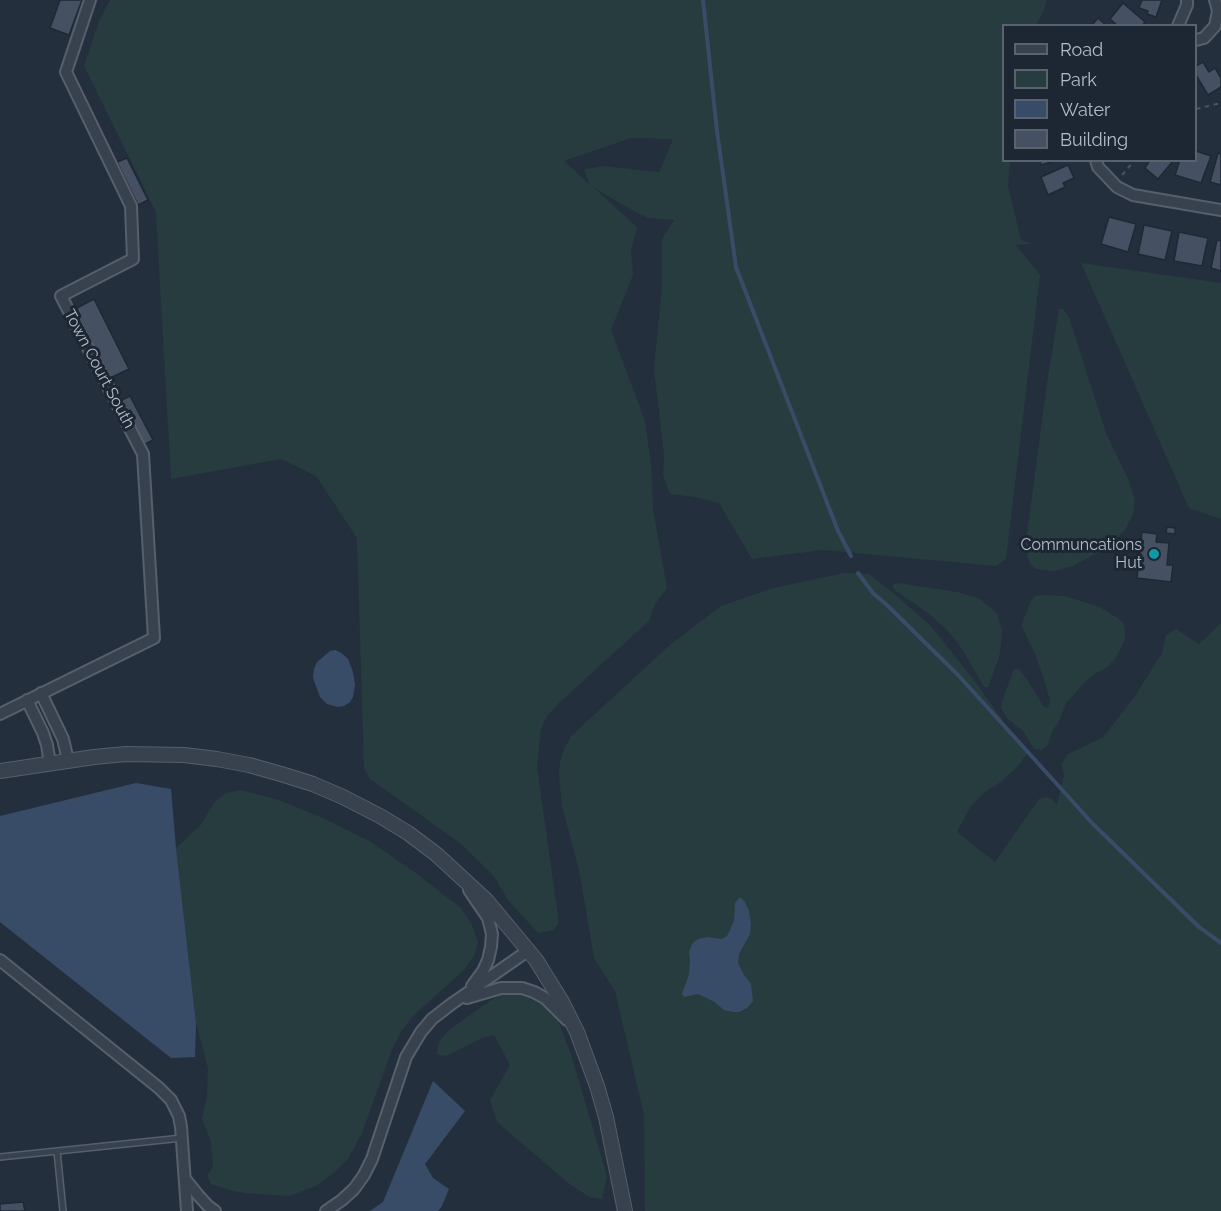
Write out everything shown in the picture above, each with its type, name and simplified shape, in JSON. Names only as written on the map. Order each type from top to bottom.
[{"type":"street","name":"Town Court South","points":[[0,714],[154,638],[143,454],[61,297],[133,260],[131,206],[66,72],[90,0]]},
{"type":"street","points":[[1179,24],[1187,0]]},
{"type":"street","points":[[1197,40],[1204,38],[1215,26],[1218,11],[1215,0]]},
{"type":"street","points":[[1097,162],[1117,187],[1133,195],[1221,210]]},
{"type":"street","points":[[41,693],[63,739],[68,760]]},
{"type":"street","points":[[27,700],[44,733],[50,764]]},
{"type":"street","points":[[0,771],[68,760],[126,754],[184,755],[239,763],[281,774],[343,797],[408,833],[457,872],[487,901],[529,950],[562,1002],[592,1070],[606,1117],[625,1211]]},
{"type":"street","points":[[326,1211],[354,1189],[364,1175],[372,1159],[411,1048],[426,1026],[470,988],[488,960],[492,943],[488,918],[457,872]]},
{"type":"street","points":[[450,1005],[529,950]]},
{"type":"street","points":[[0,960],[171,1100],[180,1121],[187,1211]]},
{"type":"street","points":[[450,1005],[497,988],[522,988],[548,1000],[577,1032]]},
{"type":"street","points":[[185,1179],[215,1211]]},
{"type":"lane","points":[[0,1157],[182,1138]]},
{"type":"lane","points":[[57,1151],[63,1211]]},
{"type":"path","points":[[1197,110],[1221,103]]},
{"type":"path","points":[[1113,183],[1133,162]]},
{"type":"green space","points":[[110,0],[1047,0],[1037,24],[1002,24],[1002,162],[1010,162],[1008,186],[1021,240],[1033,244],[1016,245],[1040,275],[1006,559],[996,566],[822,550],[752,559],[719,503],[670,494],[663,476],[664,455],[654,369],[662,285],[662,239],[674,220],[648,218],[592,186],[637,227],[631,251],[633,275],[611,330],[645,421],[651,464],[653,509],[667,588],[655,604],[649,621],[560,702],[547,716],[541,729],[537,767],[559,923],[554,930],[538,933],[508,900],[493,875],[461,844],[370,779],[364,768],[357,538],[316,476],[281,459],[171,479],[156,212],[84,66],[99,21]],"holes":[[[631,138],[673,139],[659,172],[604,166],[584,169],[590,185],[564,161]]]},
{"type":"green space","points":[[1081,263],[1221,283],[1221,519],[1189,508]]},
{"type":"green space","points":[[1059,309],[1063,309],[1069,317],[1106,433],[1135,499],[1133,515],[1124,531],[1108,547],[1073,566],[1054,571],[1036,569],[1030,563],[1025,549]]},
{"type":"green space","points":[[844,573],[869,574],[931,626],[1003,721],[1029,751],[1018,766],[971,806],[957,832],[995,862],[1039,799],[1051,798],[1057,805],[1064,775],[1061,765],[1068,754],[1103,737],[1133,699],[1162,653],[1166,635],[1176,629],[1199,644],[1221,623],[1221,1211],[645,1211],[644,1115],[615,991],[594,958],[579,870],[562,806],[560,761],[571,736],[671,644],[721,606],[773,588]]},
{"type":"green space","points":[[898,583],[957,592],[978,598],[997,613],[1002,631],[1001,644],[999,658],[988,687],[984,687],[960,646],[946,629],[928,613],[892,588]]},
{"type":"green space","points":[[1043,595],[1065,596],[1100,607],[1124,623],[1125,640],[1115,659],[1106,668],[1094,674],[1066,703],[1048,745],[1041,750],[1034,749],[1023,731],[1007,718],[1001,708],[1014,669],[1019,669],[1043,706],[1047,708],[1049,705],[1050,700],[1043,676],[1021,625],[1032,599]]},
{"type":"green space","points":[[241,790],[279,800],[325,819],[371,842],[461,908],[472,925],[478,943],[474,956],[464,970],[413,1016],[402,1030],[393,1047],[362,1133],[348,1159],[316,1186],[289,1196],[233,1191],[211,1184],[207,1176],[213,1166],[211,1142],[202,1119],[207,1096],[208,1068],[196,1023],[176,848],[200,826],[214,803],[226,793]]},
{"type":"green space","points":[[505,992],[520,992],[528,995],[543,1005],[558,1021],[571,1054],[607,1176],[602,1199],[589,1197],[567,1182],[497,1122],[490,1100],[510,1065],[494,1035],[482,1038],[446,1056],[436,1054],[440,1040],[448,1031]]},
{"type":"water","points":[[335,650],[348,659],[355,685],[350,702],[338,707],[327,704],[320,697],[313,678],[317,662],[330,651]]},
{"type":"water","points":[[136,783],[171,789],[196,1023],[195,1057],[171,1058],[0,922],[0,816]]},
{"type":"water","points":[[740,897],[749,911],[751,924],[750,934],[739,954],[738,963],[751,984],[753,1001],[747,1008],[733,1012],[724,1010],[713,1001],[698,994],[684,997],[682,994],[689,974],[689,952],[692,944],[698,939],[707,937],[722,939],[727,936],[734,921],[735,903]]},
{"type":"water","points":[[433,1081],[465,1111],[425,1164],[433,1178],[449,1189],[442,1206],[438,1211],[370,1211],[383,1202]]},
{"type":"building","points":[[60,0],[82,0],[69,35],[50,28]]},
{"type":"building","points":[[1142,0],[1162,0],[1156,17],[1139,8]]},
{"type":"building","points":[[1123,3],[1145,22],[1144,24],[1116,24],[1110,19]]},
{"type":"building","points":[[1098,18],[1105,24],[1093,24]]},
{"type":"building","points":[[1203,62],[1209,72],[1215,68],[1221,78],[1221,87],[1208,95],[1197,77],[1197,65]]},
{"type":"building","points":[[1197,151],[1211,156],[1201,183],[1175,175],[1179,162],[1197,162]]},
{"type":"building","points":[[1218,153],[1221,154],[1221,185],[1210,182]]},
{"type":"building","points":[[127,158],[148,200],[138,205],[117,162]]},
{"type":"building","points":[[1149,162],[1172,162],[1158,179],[1145,168]]},
{"type":"building","points":[[1068,165],[1074,178],[1063,183],[1065,187],[1048,195],[1041,177]]},
{"type":"building","points":[[1109,217],[1136,224],[1128,252],[1101,244]]},
{"type":"building","points":[[1144,225],[1172,231],[1165,260],[1138,254]]},
{"type":"building","points":[[1179,232],[1208,238],[1202,266],[1174,261]]},
{"type":"building","points":[[1217,240],[1221,241],[1221,271],[1211,268]]},
{"type":"building","points":[[94,299],[129,369],[110,378],[75,309]]},
{"type":"building","points":[[130,396],[153,440],[143,445],[120,401]]},
{"type":"building","points":[[1167,527],[1175,528],[1175,534],[1166,533]]},
{"type":"building","name":"Communcations Hut","points":[[1142,532],[1157,534],[1156,542],[1169,543],[1167,565],[1173,565],[1171,582],[1137,578]]},
{"type":"building","points":[[23,1202],[25,1211],[0,1211],[0,1204]]},
{"type":"waterway","points":[[703,0],[717,131],[736,267],[838,531],[851,556]]},
{"type":"waterway","points":[[858,573],[873,593],[959,676],[1093,824],[1199,927],[1221,943]]},
{"type":"place","name":"Communcations Hut","points":[[1154,554]]}]
